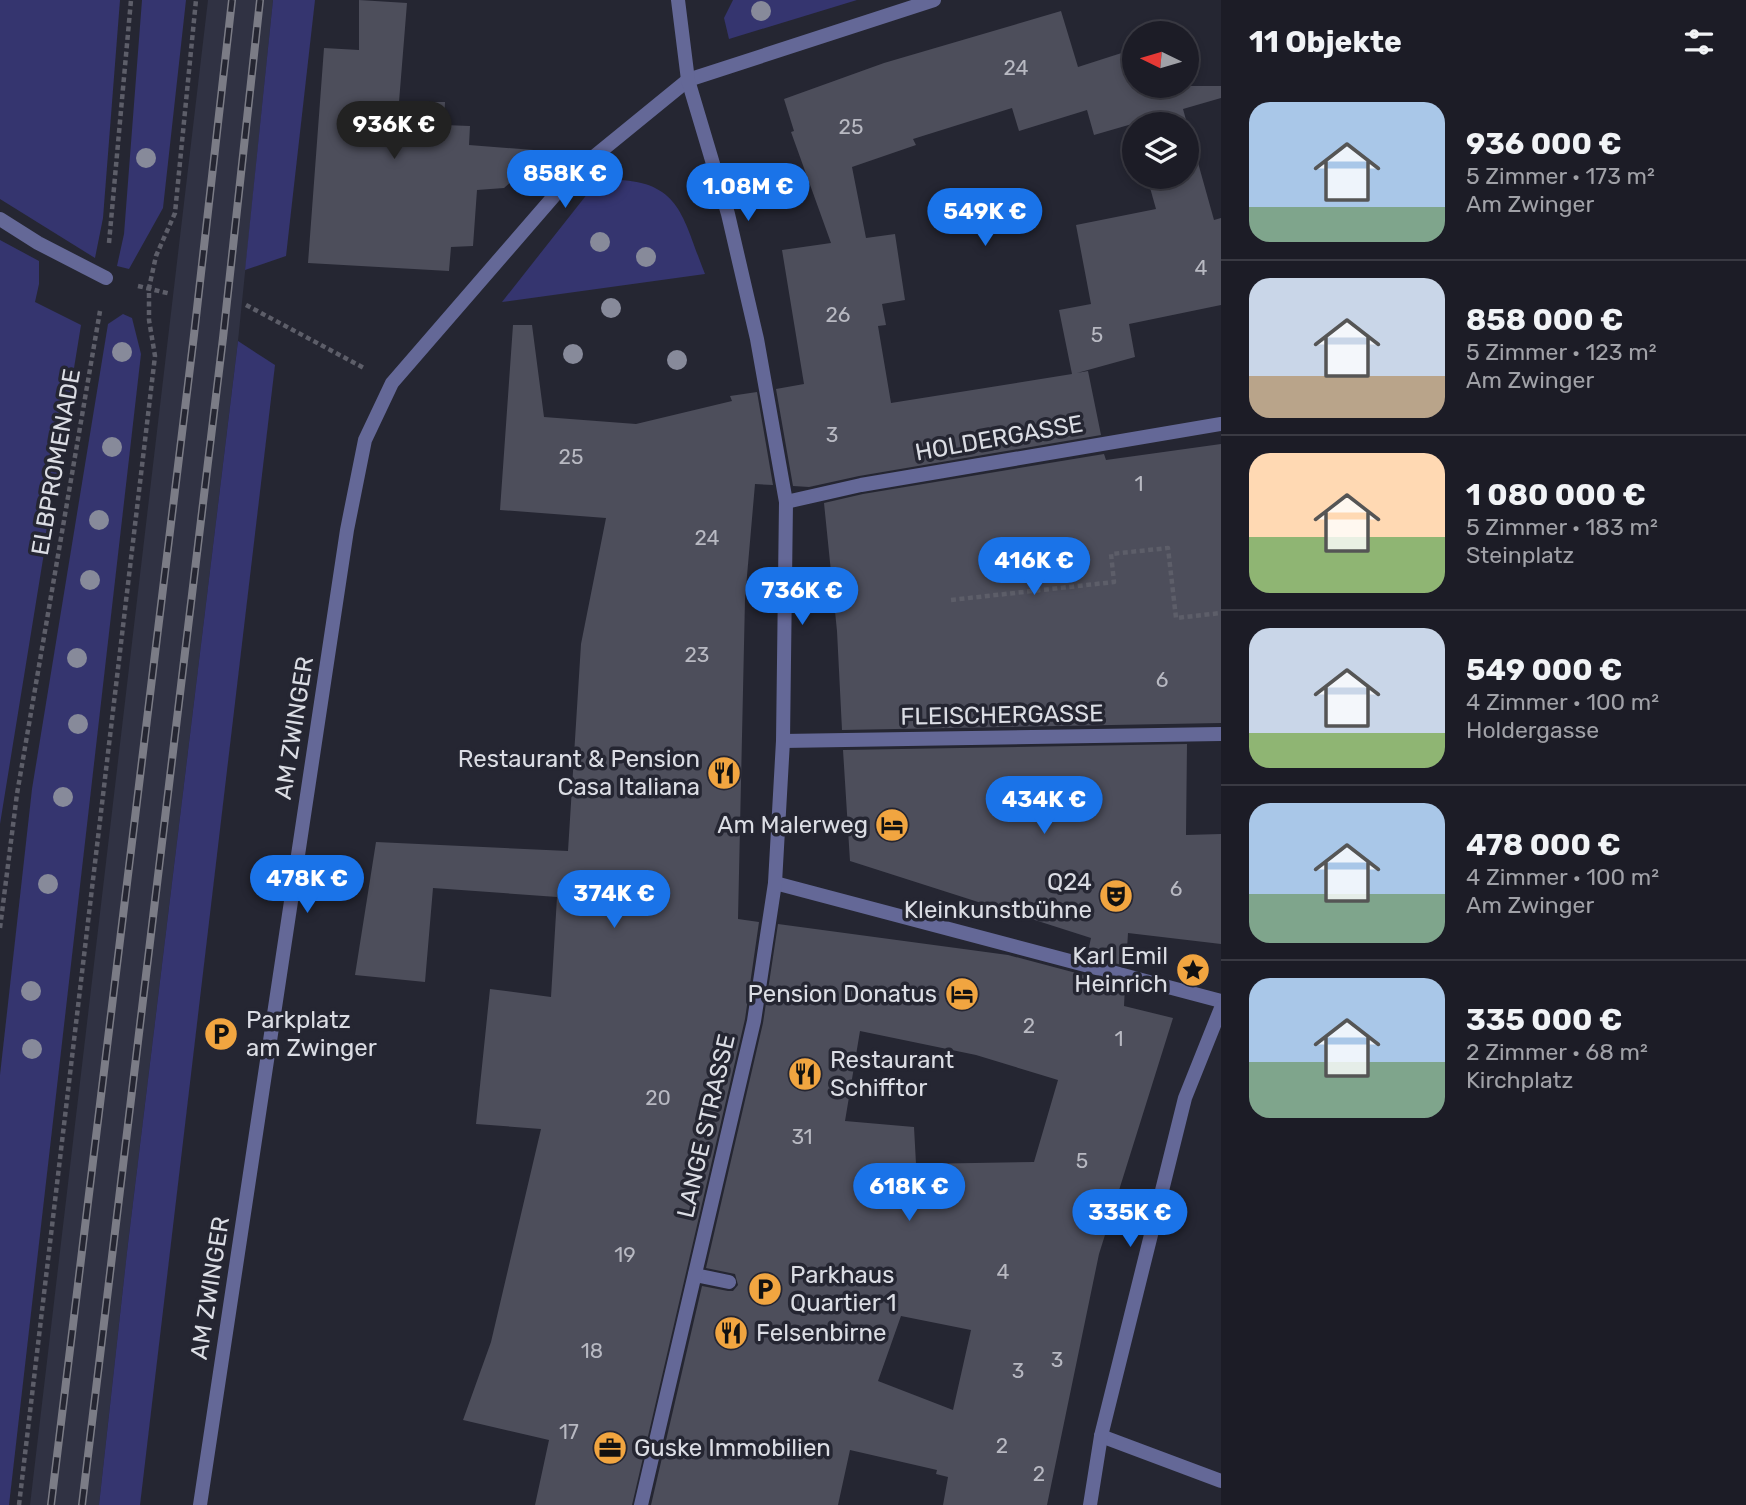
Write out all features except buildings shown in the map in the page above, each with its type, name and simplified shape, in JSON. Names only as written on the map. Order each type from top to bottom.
[{"type":"street","name":"LANGE STRASSE","points":[[641,1505],[754,1021],[775,883],[783,741],[786,502],[757,339],[727,214],[688,80],[678,0]]},
{"type":"street","points":[[688,80],[934,0]]},
{"type":"street","name":"AM ZWINGER","points":[[200,1505],[347,530],[365,440],[392,383],[574,173],[688,80]]},
{"type":"street","points":[[0,219],[38,243],[106,278]]},
{"type":"street","name":"HOLDERGASSE","points":[[786,502],[861,485],[1221,424]]},
{"type":"street","name":"FLEISCHERGASSE","points":[[783,741],[1221,734]]},
{"type":"street","points":[[775,883],[1221,1001]]},
{"type":"street","points":[[1090,1505],[1101,1436],[1185,1098],[1221,1007]]},
{"type":"street","points":[[695,1275],[729,1282]]},
{"type":"street","points":[[1101,1436],[1221,1481]]},
{"type":"path","name":"ELBPROMENADE","points":[[0,928],[17,794],[106,278],[131,0]]},
{"type":"path","points":[[19,1505],[155,356],[149,320],[149,288],[156,256],[175,214],[196,0]]},
{"type":"path","points":[[246,305],[392,383]]},
{"type":"path","points":[[951,600],[1114,582],[1111,555],[1168,548],[1176,618],[1221,613]]},
{"type":"shaded area","points":[[0,0],[120,0],[103,218],[95,258],[0,199]]},
{"type":"shaded area","points":[[142,0],[186,0],[163,208],[129,269],[117,266],[124,234]]},
{"type":"shaded area","points":[[208,0],[273,0],[238,341],[127,1252],[99,1505],[30,1505]]},
{"type":"shaded area","points":[[273,0],[315,0],[286,256],[245,270]]},
{"type":"shaded area","points":[[733,0],[857,0],[729,39],[724,18]]},
{"type":"shaded area","points":[[613,180],[653,187],[667,196],[684,221],[705,274],[502,302],[588,193]]},
{"type":"shaded area","points":[[0,240],[39,261],[39,284],[35,302],[81,325],[0,824]]},
{"type":"shaded area","points":[[123,314],[132,318],[141,354],[9,1505],[0,1505],[0,1075],[32,789],[108,324]]},
{"type":"shaded area","points":[[238,341],[275,365],[140,1505],[99,1505],[127,1252]]},
{"type":"railway","points":[[51,1505],[194,335],[232,0]]},
{"type":"railway","points":[[82,1505],[223,338],[260,0]]},
{"type":"place","name":"Restaurant & Pension Casa Italiana","points":[[724,773]]},
{"type":"place","name":"Am Malerweg","points":[[892,825]]},
{"type":"place","name":"Q24 Kleinkunstbühne","points":[[1116,896]]},
{"type":"place","name":"Karl Emil Heinrich","points":[[1193,970]]},
{"type":"place","name":"Pension Donatus","points":[[962,994]]},
{"type":"place","name":"Parkplatz am Zwinger","points":[[221,1034]]},
{"type":"place","name":"Restaurant Schifftor","points":[[805,1074]]},
{"type":"place","name":"Parkhaus Quartier 1","points":[[765,1289]]},
{"type":"place","name":"Felsenbirne","points":[[731,1333]]},
{"type":"place","name":"Guske Immobilien","points":[[610,1448]]}]
